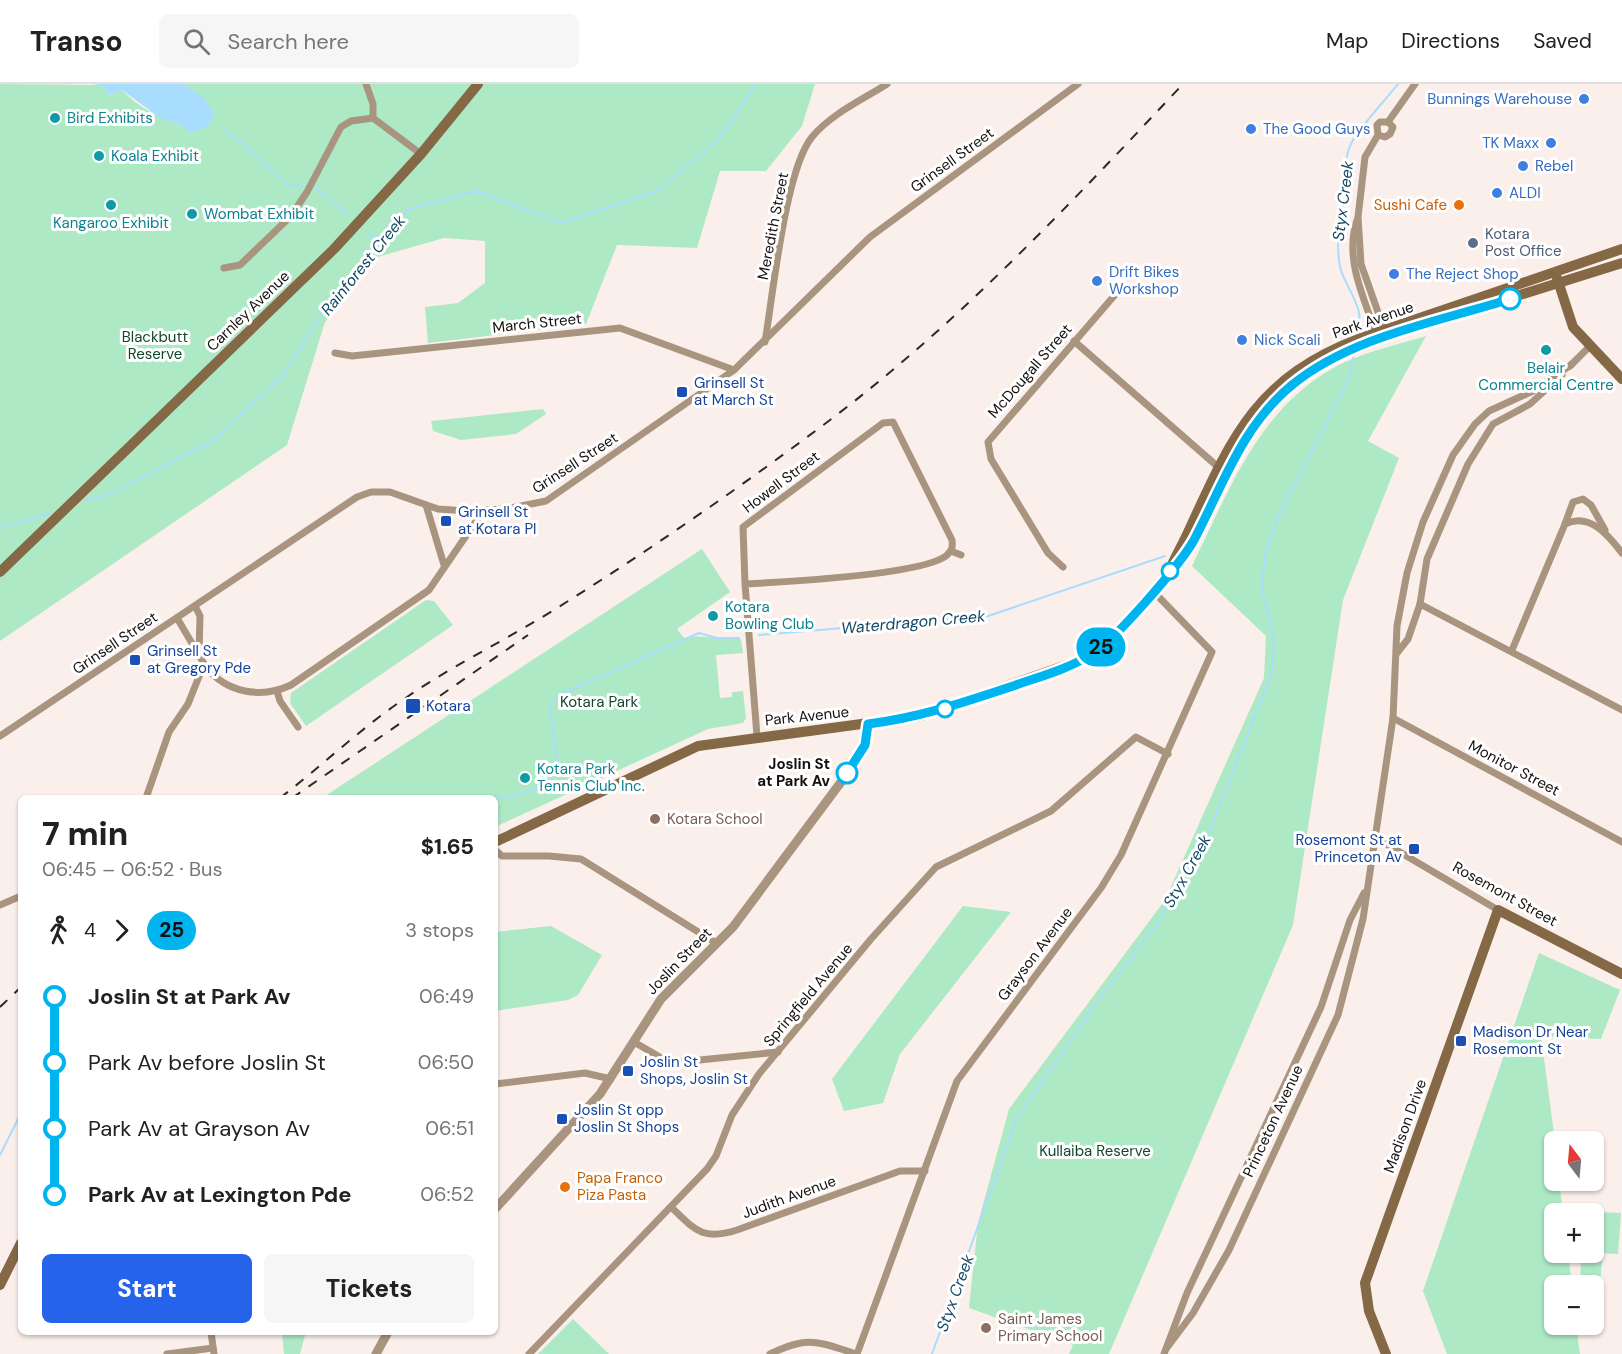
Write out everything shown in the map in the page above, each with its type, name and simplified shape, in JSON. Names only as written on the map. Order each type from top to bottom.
[{"type":"main road","name":"Carnley Avenue","points":[[0,572],[334,249],[422,154],[478,84]]},
{"type":"main road","name":"Park Avenue","points":[[1169,572],[1217,466],[1242,426],[1264,400],[1301,368],[1361,342],[1622,249]]},
{"type":"main road","name":"Park Avenue","points":[[1381,335],[1558,284],[1622,263]]},
{"type":"main road","points":[[1555,272],[1573,327],[1622,379]]},
{"type":"main road","name":"Park Avenue","points":[[498,841],[688,750],[721,741],[868,724],[934,713],[1081,660],[1111,638],[1169,572],[1181,562],[1240,446],[1254,425],[1280,396],[1303,376],[1342,350]]},
{"type":"main road","points":[[1204,520],[1206,507],[1218,476],[1217,466],[1226,462],[1243,435],[1254,425]]},
{"type":"main road","name":"Rosemont Street","points":[[1498,910],[1622,974]]},
{"type":"main road","name":"Madison Drive","points":[[1386,1354],[1369,1311],[1365,1283],[1498,910]]},
{"type":"main road","points":[[0,1285],[18,1249]]},
{"type":"street","points":[[366,84],[373,104],[373,118]]},
{"type":"street","name":"Meredith Street","points":[[765,342],[787,211],[800,161],[810,139],[822,125],[887,84]]},
{"type":"street","name":"Grinsell Street","points":[[0,736],[357,497],[371,492],[390,492],[426,505],[452,510],[483,511],[534,505],[546,501],[734,370],[870,237],[1078,84]]},
{"type":"street","points":[[1388,122],[1415,84]]},
{"type":"street","points":[[224,268],[240,265],[249,253],[291,216],[313,182],[340,127],[351,121],[373,118],[422,154]]},
{"type":"street","points":[[1378,135],[1385,137],[1390,134],[1393,127],[1388,122],[1380,122],[1377,125],[1378,135],[1365,157],[1358,217],[1361,264],[1381,335]]},
{"type":"street","name":"McDougall Street","points":[[1064,567],[1048,553],[991,459],[988,446],[991,436],[1120,289]]},
{"type":"street","name":"March Street","points":[[335,353],[352,357],[620,328],[734,370]]},
{"type":"street","points":[[1074,341],[1217,466]]},
{"type":"street","name":"Princeton Avenue","points":[[1398,653],[1408,639],[1420,604],[1427,559],[1468,464],[1493,424],[1530,404],[1550,388],[1590,346]]},
{"type":"street","name":"Princeton Avenue","points":[[1165,1352],[1193,1313],[1229,1250],[1338,1015],[1363,919],[1393,718],[1398,653],[1397,626],[1407,573],[1423,522],[1453,455],[1475,424],[1489,411],[1533,391],[1572,364]]},
{"type":"street","name":"Howell Street","points":[[757,736],[745,584],[743,527],[889,420],[896,424],[952,540],[951,551]]},
{"type":"street","points":[[1512,650],[1574,502],[1583,499],[1591,505],[1622,553]]},
{"type":"street","points":[[426,505],[444,565]]},
{"type":"street","points":[[177,618],[213,675],[235,688],[258,694],[277,691],[291,685],[419,598],[433,584],[483,511]]},
{"type":"street","points":[[1565,524],[1579,521],[1606,531]]},
{"type":"street","points":[[745,584],[900,571],[941,559],[951,551],[961,555]]},
{"type":"street","name":"Grayson Avenue","points":[[857,1354],[957,1081],[1101,888],[1121,855],[1212,652],[1153,591]]},
{"type":"street","points":[[1420,604],[1512,650],[1622,710]]},
{"type":"street","points":[[195,606],[200,616],[199,655]]},
{"type":"street","points":[[147,795],[169,732],[188,704],[200,674],[206,667]]},
{"type":"street","points":[[277,691],[280,701],[298,727]]},
{"type":"street","name":"Monitor Street","points":[[1393,718],[1622,842]]},
{"type":"street","name":"Joslin Street","points":[[498,1206],[611,1078],[671,987],[734,927],[853,766],[867,740],[868,724]]},
{"type":"street","name":"Springfield Avenue","points":[[529,1354],[671,1207],[716,1156],[743,1095],[871,939],[936,867],[1051,811],[1136,737],[1168,754]]},
{"type":"street","name":"Rosemont Street","points":[[1376,838],[1498,910]]},
{"type":"street","points":[[498,853],[502,856],[581,859],[716,944]]},
{"type":"street","name":"Princeton Avenue","points":[[1165,1352],[1187,1293],[1321,1007],[1350,920],[1366,888]]},
{"type":"street","points":[[0,905],[18,897]]},
{"type":"street","points":[[634,1042],[670,1063],[778,1052]]},
{"type":"street","points":[[498,1084],[585,1073],[611,1078]]},
{"type":"street","name":"Judith Avenue","points":[[671,1207],[702,1234],[716,1235],[737,1230],[900,1171],[925,1171]]},
{"type":"street","points":[[167,1354],[213,1351],[211,1335]]},
{"type":"street","points":[[376,1354],[386,1335]]},
{"type":"street","points":[[770,1354],[794,1342],[806,1341],[857,1354]]},
{"type":"green space","name":"Blackbutt Reserve","points":[[0,84],[100,85],[110,95],[122,90],[149,111],[181,125],[202,96],[183,84],[815,84],[802,126],[766,171],[720,171],[697,248],[617,245],[586,324],[428,343],[425,307],[458,303],[485,283],[485,241],[444,238],[374,258],[325,322],[287,445],[0,641]]},
{"type":"green space","name":"Kullaiba Reserve","points":[[1426,336],[1368,441],[1399,458],[1343,600],[1293,925],[1109,1354],[1069,1354],[1073,1345],[969,1308],[978,1223],[1009,1109],[1165,900],[1264,678],[1266,636],[1192,566],[1251,450],[1269,424],[1290,401],[1315,380],[1343,363],[1374,351]]},
{"type":"green space","points":[[543,409],[546,414],[516,434],[461,440],[433,431],[431,421]]},
{"type":"green space","name":"Kotara Park","points":[[702,549],[730,592],[677,629],[684,638],[741,639],[743,653],[716,655],[720,698],[732,697],[732,692],[743,691],[746,718],[743,723],[708,729],[498,826],[498,795],[327,795]]},
{"type":"green space","points":[[426,600],[434,601],[453,625],[306,726],[290,703],[291,693]]},
{"type":"green space","points":[[963,906],[1011,912],[900,1054],[883,1103],[844,1111],[832,1079]]},
{"type":"green space","points":[[551,926],[602,955],[578,995],[568,1000],[498,1011],[498,932]]},
{"type":"green space","points":[[1539,953],[1620,990],[1601,1039],[1541,1036],[1554,1131],[1544,1131],[1544,1191],[1560,1191],[1562,1203],[1544,1203],[1544,1263],[1569,1263],[1571,1275],[1544,1275],[1544,1335],[1577,1335],[1580,1354],[1447,1354],[1423,1291]]},
{"type":"green space","points":[[1604,1212],[1621,1213],[1618,1254],[1604,1253]]},
{"type":"green space","points":[[1581,1263],[1602,1263],[1601,1275],[1580,1275]]},
{"type":"green space","points":[[573,1319],[609,1354],[538,1354]]},
{"type":"green space","points":[[282,1335],[305,1335],[300,1354],[284,1354]]},
{"type":"water","points":[[91,84],[183,84],[202,96],[214,112],[211,123],[200,130],[189,132],[181,125],[160,118],[122,90],[110,95],[100,85]]},
{"type":"waterway","name":"Rainforest Creek","points":[[86,501],[115,492],[214,440],[283,375],[333,296],[381,238],[409,209],[477,191],[561,223],[657,191],[718,140],[756,84]]},
{"type":"waterway","name":"Styx Creek","points":[[1359,331],[1359,314],[1341,270],[1339,259],[1342,185],[1352,142],[1398,84]]},
{"type":"waterway","points":[[224,130],[288,185],[316,188],[349,215]]},
{"type":"waterway","points":[[368,234],[380,238]]},
{"type":"waterway","name":"Styx Creek","points":[[932,1354],[1017,1118],[1097,1002],[1159,922],[1209,832],[1272,673],[1274,639],[1262,590],[1265,553],[1279,515],[1349,378],[1353,358]]},
{"type":"waterway","name":"Rainforest Creek","points":[[0,528],[49,513]]},
{"type":"waterway","name":"Waterdragon Creek","points":[[759,635],[988,616],[1165,556]]},
{"type":"waterway","name":"Waterdragon Creek","points":[[498,799],[526,793],[544,783],[551,776],[556,755],[551,704],[557,696],[699,633],[717,638],[739,638]]},
{"type":"waterway","name":"Waterdragon Creek","points":[[0,1155],[18,1119]]},
{"type":"railway","points":[[284,795],[407,697],[592,586],[729,493],[830,420],[878,382],[970,302],[1057,217],[1183,84]]},
{"type":"railway","points":[[296,795],[528,635]]},
{"type":"railway","points":[[0,1007],[18,990]]},
{"type":"bus line","name":"25","points":[[847,773],[865,745],[868,724],[934,713],[1063,669],[1094,653],[1111,638],[1169,572],[1181,562],[1248,433],[1269,407],[1303,376],[1332,359],[1371,343],[1510,299]]},
{"type":"place","name":"Bunnings Warehouse","points":[[1584,99]]},
{"type":"place","name":"Bird Exhibits","points":[[55,118]]},
{"type":"place","name":"The Good Guys","points":[[1251,129]]},
{"type":"place","name":"TK Maxx","points":[[1551,143]]},
{"type":"place","name":"Koala Exhibit","points":[[99,156]]},
{"type":"place","name":"Rebel","points":[[1523,166]]},
{"type":"place","name":"ALDI","points":[[1497,193]]},
{"type":"place","name":"Kangaroo Exhibit","points":[[111,205]]},
{"type":"place","name":"Sushi Cafe","points":[[1459,205]]},
{"type":"place","name":"Wombat Exhibit","points":[[192,214]]},
{"type":"place","name":"Kotara Post Office","points":[[1473,243]]},
{"type":"place","name":"The Reject Shop","points":[[1394,274]]},
{"type":"place","name":"Drift Bikes Workshop","points":[[1097,281]]},
{"type":"place","name":"Nick Scali","points":[[1242,340]]},
{"type":"place","name":"Belair Commercial Centre","points":[[1546,350]]},
{"type":"place","name":"Grinsell St at March St","points":[[682,392]]},
{"type":"place","name":"Grinsell St at Kotara Pl","points":[[446,521]]},
{"type":"place","name":"Kotara Bowling Club","points":[[713,616]]},
{"type":"place","name":"Grinsell St at Gregory Pde","points":[[135,660]]},
{"type":"place","name":"Kotara","points":[[413,706]]},
{"type":"place","name":"Joslin St at Park Av","points":[[847,773]]},
{"type":"place","name":"Kotara Park Tennis Club Inc.","points":[[525,778]]},
{"type":"place","name":"Kotara School","points":[[655,819]]},
{"type":"place","name":"Rosemont St at Princeton Av","points":[[1414,849]]},
{"type":"place","name":"Madison Dr Near Rosemont St","points":[[1461,1041]]},
{"type":"place","name":"Joslin St Shops, Joslin St","points":[[628,1071]]},
{"type":"place","name":"Joslin St opp Joslin St Shops","points":[[562,1119]]},
{"type":"place","name":"Papa Franco Piza Pasta","points":[[565,1187]]},
{"type":"place","name":"Saint James Primary School","points":[[986,1328]]}]
